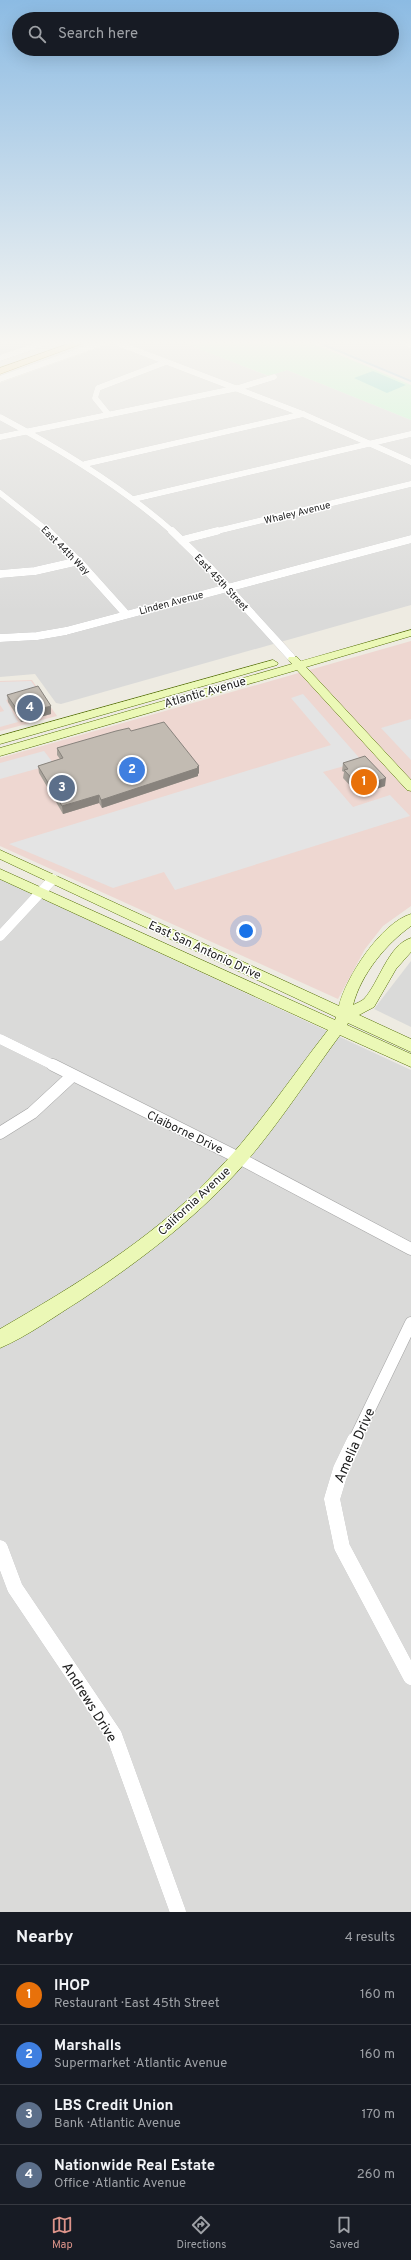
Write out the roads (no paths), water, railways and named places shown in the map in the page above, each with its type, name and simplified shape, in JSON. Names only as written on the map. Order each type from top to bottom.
[{"type":"main road","name":"Atlantic Avenue","points":[[0,752],[295,661],[411,623]]},
{"type":"main road","name":"Atlantic Avenue","points":[[0,740],[295,661],[411,633]]},
{"type":"main road","name":"East 45th Street","points":[[295,661],[411,787]]},
{"type":"main road","name":"East San Antonio Drive","points":[[0,854],[341,1021],[411,1061]]},
{"type":"main road","name":"East San Antonio Drive","points":[[0,874],[124,929],[341,1021],[411,1046]]},
{"type":"main road","name":"California Avenue","points":[[0,1339],[85,1289],[160,1233],[200,1198],[239,1158],[341,1021],[349,995],[374,953],[402,925],[411,919]]},
{"type":"main road","name":"California Avenue","points":[[341,1021],[369,1003],[391,965],[411,943]]},
{"type":"street","points":[[0,438],[23,433]]},
{"type":"street","name":"East 45th Street","points":[[31,433],[85,464],[134,499],[182,540],[295,661]]},
{"type":"street","points":[[85,464],[219,433]]},
{"type":"street","points":[[347,433],[411,462]]},
{"type":"street","points":[[134,499],[411,434]]},
{"type":"street","name":"Whaley Avenue","points":[[182,540],[411,484]]},
{"type":"street","name":"East 44th Way","points":[[0,492],[48,530],[79,561],[126,614]]},
{"type":"street","name":"Linden Avenue","points":[[0,638],[37,636],[66,631],[411,539]]},
{"type":"street","points":[[0,574],[35,571],[79,561]]},
{"type":"street","points":[[0,936],[39,892],[53,879]]},
{"type":"street","name":"Claiborne Drive","points":[[0,1039],[239,1158],[411,1249]]},
{"type":"street","points":[[0,1133],[32,1113],[72,1076]]},
{"type":"street","name":"Amelia Drive","points":[[411,1324],[341,1469],[332,1499],[342,1547],[411,1677]]},
{"type":"street","name":"Andrews Drive","points":[[0,1548],[15,1588],[114,1736],[178,1912]]},
{"type":"place","name":"Nationwide Real Estate","points":[[30,708]]},
{"type":"place","name":"Marshalls","points":[[132,770]]},
{"type":"place","name":"IHOP","points":[[364,782]]},
{"type":"place","name":"LBS Credit Union","points":[[62,788]]}]
